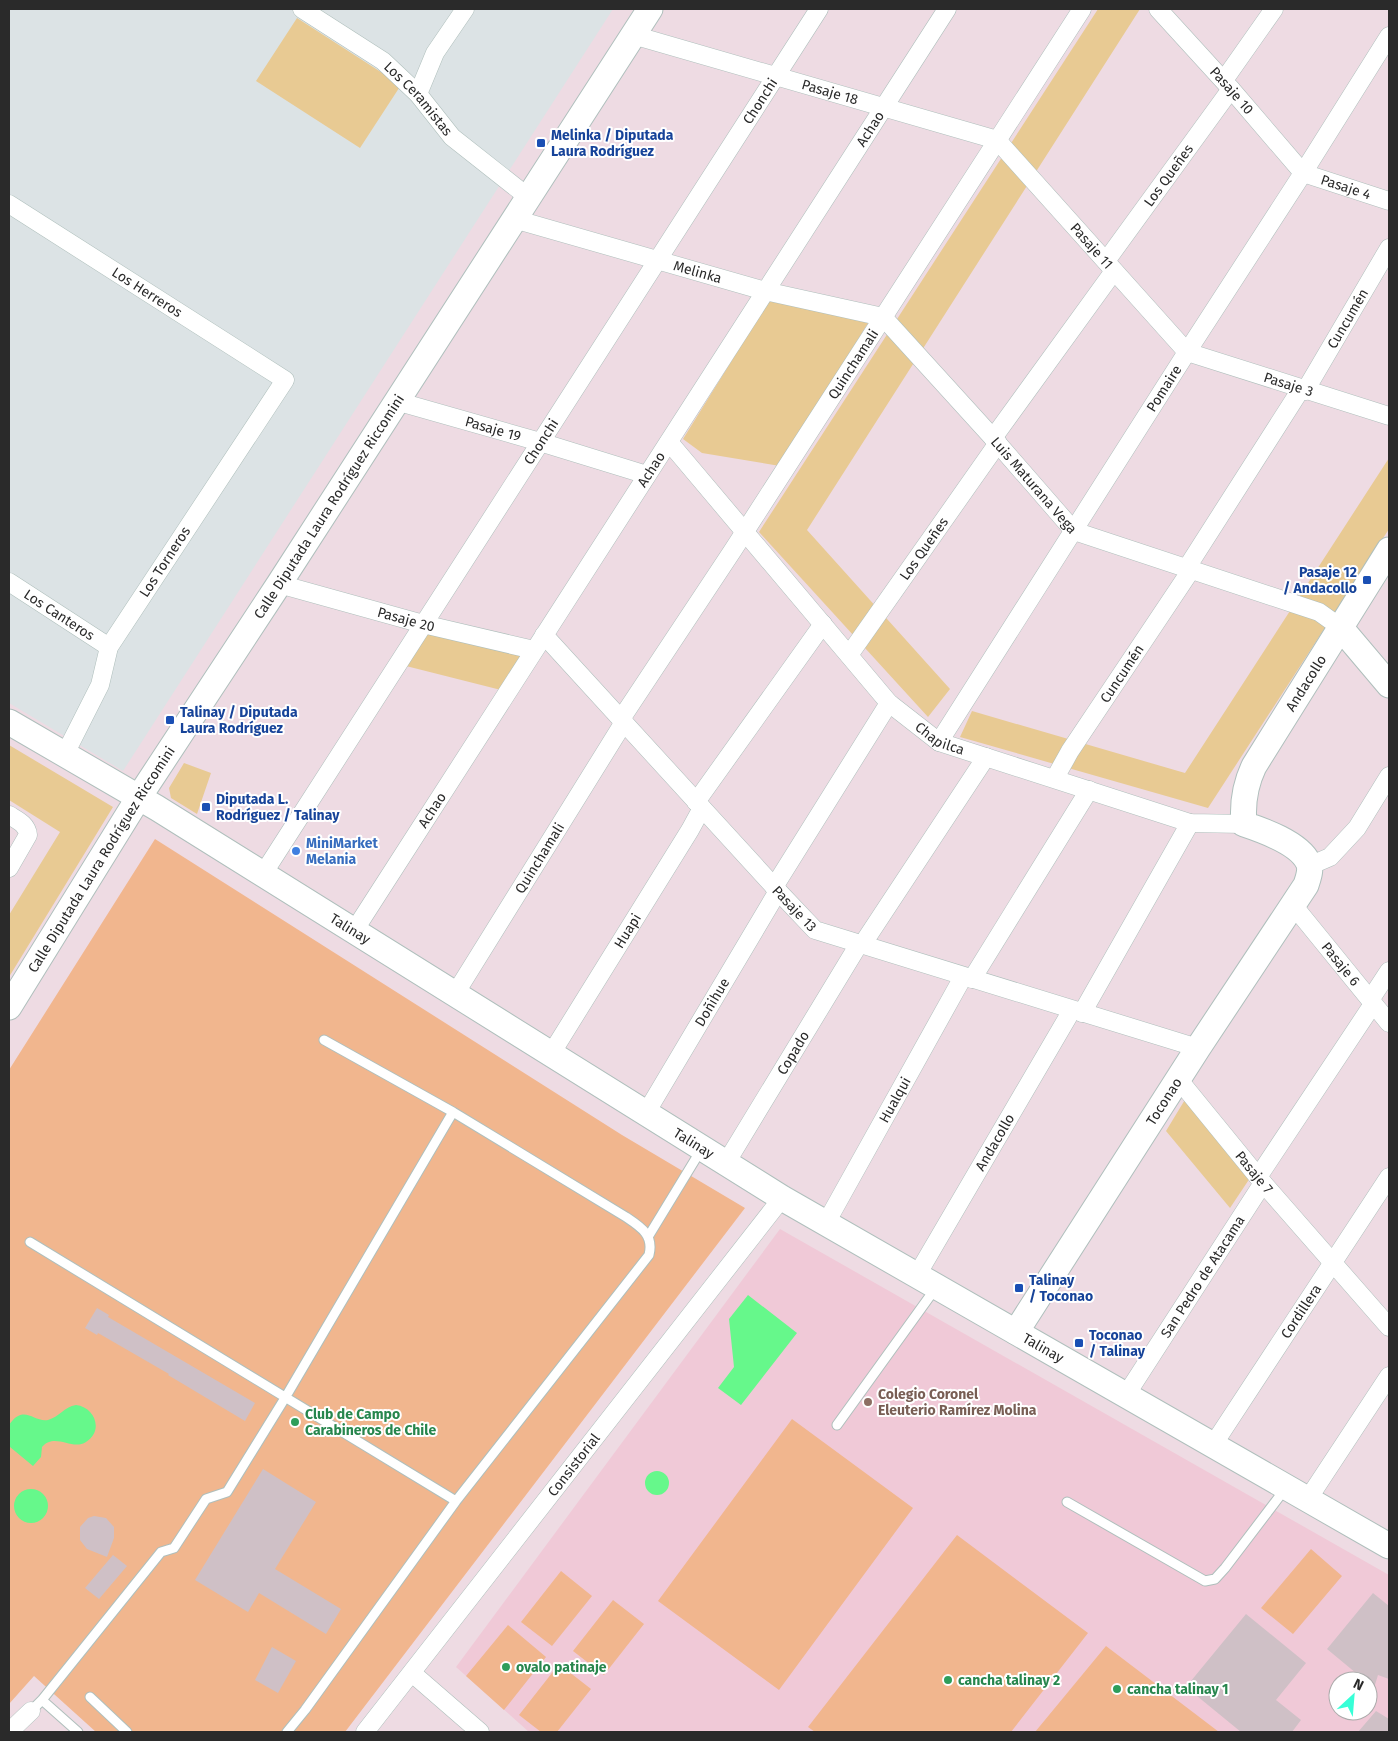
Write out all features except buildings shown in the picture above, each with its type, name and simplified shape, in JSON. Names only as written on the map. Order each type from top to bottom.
[{"type":"street","name":"Los Ceramistas","points":[[302,9],[383,61],[418,94],[452,137],[528,197]]},
{"type":"street","points":[[418,94],[435,53],[465,9]]},
{"type":"street","name":"Calle Diputada Laura Rodríguez Riccomini","points":[[9,1007],[139,797],[279,584],[650,9]]},
{"type":"street","name":"Chonchi","points":[[263,874],[819,9]]},
{"type":"street","name":"Achao","points":[[354,931],[947,9]]},
{"type":"street","name":"Quinchamali","points":[[455,994],[622,720],[1082,9]]},
{"type":"street","name":"Pasaje 10","points":[[1158,9],[1228,85],[1303,173]]},
{"type":"street","name":"Los Queñes","points":[[849,655],[996,441],[1228,85],[1274,9]]},
{"type":"street","name":"Pasaje 18","points":[[633,35],[997,140]]},
{"type":"street","name":"Pomaire","points":[[939,742],[1389,36]]},
{"type":"street","name":"Pasaje 11","points":[[997,140],[1187,352]]},
{"type":"street","name":"Pasaje 4","points":[[1303,173],[1389,201]]},
{"type":"street","name":"Los Herreros","points":[[9,204],[285,380]]},
{"type":"street","name":"Melinka","points":[[514,218],[656,261],[765,291],[883,317]]},
{"type":"street","name":"Cuncumén","points":[[1054,778],[1303,390],[1389,248]]},
{"type":"street","name":"Luis Maturana Vega","points":[[883,317],[996,441],[1074,531],[1320,612],[1340,627]]},
{"type":"street","name":"Pasaje 3","points":[[1187,352],[1389,416]]},
{"type":"street","name":"Los Torneros","points":[[65,754],[100,685],[109,647],[285,380]]},
{"type":"street","name":"Pasaje 19","points":[[396,401],[647,475]]},
{"type":"street","name":"Chapilca","points":[[669,442],[890,703],[939,742],[1190,823],[1244,824],[1276,836],[1290,844],[1302,854],[1308,862],[1309,869]]},
{"type":"street","name":"Andacollo","points":[[1244,824],[1242,809],[1244,794],[1254,766],[1389,550]]},
{"type":"street","name":"Los Canteros","points":[[9,582],[109,647]]},
{"type":"street","name":"Pasaje 20","points":[[279,584],[423,624],[534,650]]},
{"type":"street","name":"Huapi","points":[[551,1054],[690,830],[699,805],[823,624]]},
{"type":"street","points":[[1340,627],[1389,684]]},
{"type":"street","name":"Pasaje 13","points":[[544,635],[815,930],[1198,1048]]},
{"type":"street","name":"Doñihue","points":[[646,1113],[776,889],[890,703]]},
{"type":"street","name":"Talinay","points":[[9,722],[139,797],[782,1198],[1389,1546]]},
{"type":"street","name":"Copado","points":[[726,1163],[860,944],[986,757]]},
{"type":"street","points":[[1309,869],[1330,857],[1357,828],[1389,776]]},
{"type":"street","name":"Hualqui","points":[[826,1223],[968,978],[1089,790]]},
{"type":"street","points":[[9,815],[24,824],[28,832],[26,840],[9,868]]},
{"type":"street","name":"Andacollo","points":[[927,1281],[1077,1011],[1190,823]]},
{"type":"street","name":"Toconao","points":[[1016,1332],[1198,1048],[1306,885],[1309,869]]},
{"type":"street","name":"Pasaje 6","points":[[1293,905],[1389,1023]]},
{"type":"street","name":"San Pedro de Atacama","points":[[1126,1395],[1389,971]]},
{"type":"street","name":"Pasaje 7","points":[[1179,1080],[1261,1180],[1389,1327]]},
{"type":"street","name":"Cordillera","points":[[1213,1445],[1389,1177]]},
{"type":"street","name":"Consistorial","points":[[365,1732],[782,1198]]},
{"type":"street","points":[[1308,1499],[1389,1376]]},
{"type":"street","points":[[412,1673],[480,1732]]},
{"type":"street","points":[[9,1732],[36,1705]]},
{"type":"lane","points":[[287,1732],[305,1710],[456,1501],[649,1255],[651,1246],[648,1237],[641,1228],[626,1217],[453,1112],[324,1040]]},
{"type":"lane","points":[[78,1732],[36,1705],[161,1552],[174,1548],[206,1499],[227,1492],[285,1398],[453,1112]]},
{"type":"lane","points":[[648,1237],[702,1148]]},
{"type":"lane","points":[[30,1242],[456,1501]]},
{"type":"lane","points":[[837,1425],[927,1281]]},
{"type":"lane","points":[[1067,1502],[1205,1581],[1215,1579],[1225,1568],[1279,1497],[1284,1486]]},
{"type":"lane","points":[[90,1697],[127,1732]]},
{"type":"shaded area","points":[[9,9],[613,9],[123,771],[9,703]]},
{"type":"shaded area","points":[[1098,9],[1140,9],[807,530],[950,689],[928,717],[759,532]]},
{"type":"shaded area","points":[[297,18],[401,85],[360,148],[256,81]]},
{"type":"shaded area","points":[[770,299],[868,323],[780,466],[702,453],[683,439]]},
{"type":"shaded area","points":[[1389,458],[1389,529],[1208,808],[960,737],[972,711],[1185,773]]},
{"type":"shaded area","points":[[427,630],[525,653],[501,690],[406,666]]},
{"type":"shaded area","points":[[9,745],[113,807],[9,977],[9,915],[60,832],[9,800]]},
{"type":"shaded area","points":[[184,763],[211,773],[197,814],[171,798],[169,788]]},
{"type":"shaded area","name":"Club de Campo Carabineros de Chile","points":[[155,839],[622,1135],[745,1208],[345,1732],[96,1732],[34,1676],[9,1704],[9,1070]]},
{"type":"shaded area","points":[[1186,1098],[1250,1178],[1230,1208],[1166,1131]]},
{"type":"shaded area","name":"Colegio Coronel Eleuterio Ramírez Molina","points":[[780,1229],[1389,1575],[1389,1732],[529,1732],[456,1667]]},
{"type":"shaded area","points":[[748,1295],[797,1333],[741,1405],[718,1388],[734,1367],[729,1319]]},
{"type":"shaded area","points":[[76,1405],[88,1410],[95,1420],[95,1432],[86,1442],[75,1444],[52,1441],[47,1443],[42,1447],[41,1457],[33,1466],[10,1447],[9,1425],[19,1415],[29,1415],[38,1419],[48,1420]]},
{"type":"shaded area","points":[[792,1419],[913,1508],[779,1690],[658,1601]]},
{"type":"shaded area","points":[[657,1471],[666,1474],[669,1483],[666,1492],[657,1495],[648,1492],[645,1483],[648,1474]]},
{"type":"shaded area","points":[[31,1489],[43,1494],[48,1506],[43,1518],[31,1523],[19,1518],[14,1506],[19,1494]]},
{"type":"shaded area","name":"cancha talinay 2","points":[[957,1535],[1088,1633],[1011,1732],[815,1732],[808,1727]]},
{"type":"shaded area","points":[[1311,1549],[1342,1576],[1293,1634],[1261,1608]]},
{"type":"shaded area","points":[[561,1571],[592,1596],[552,1646],[521,1622]]},
{"type":"shaded area","points":[[613,1600],[644,1624],[604,1675],[573,1651]]},
{"type":"shaded area","name":"ovalo patinaje","points":[[508,1625],[546,1657],[504,1710],[466,1676]]},
{"type":"shaded area","name":"cancha talinay 1","points":[[1106,1646],[1219,1732],[1035,1732]]},
{"type":"shaded area","points":[[559,1664],[591,1689],[557,1732],[541,1732],[519,1715]]},
{"type":"place","name":"Melinka / Diputada Laura Rodríguez","points":[[541,143]]},
{"type":"place","name":"Pasaje 12 / Andacollo","points":[[1367,580]]},
{"type":"place","name":"Talinay / Diputada Laura Rodríguez","points":[[170,720]]},
{"type":"place","name":"Diputada L. Rodríguez / Talinay","points":[[206,807]]},
{"type":"place","name":"MiniMarket Melania","points":[[296,851]]},
{"type":"place","name":"Talinay / Toconao","points":[[1019,1288]]},
{"type":"place","name":"Toconao / Talinay","points":[[1079,1343]]},
{"type":"place","name":"Colegio Coronel Eleuterio Ramírez Molina","points":[[868,1402]]},
{"type":"place","name":"Club de Campo Carabineros de Chile","points":[[295,1422]]},
{"type":"place","name":"ovalo patinaje","points":[[506,1667]]},
{"type":"place","name":"cancha talinay 2","points":[[948,1680]]},
{"type":"place","name":"cancha talinay 1","points":[[1117,1689]]}]
